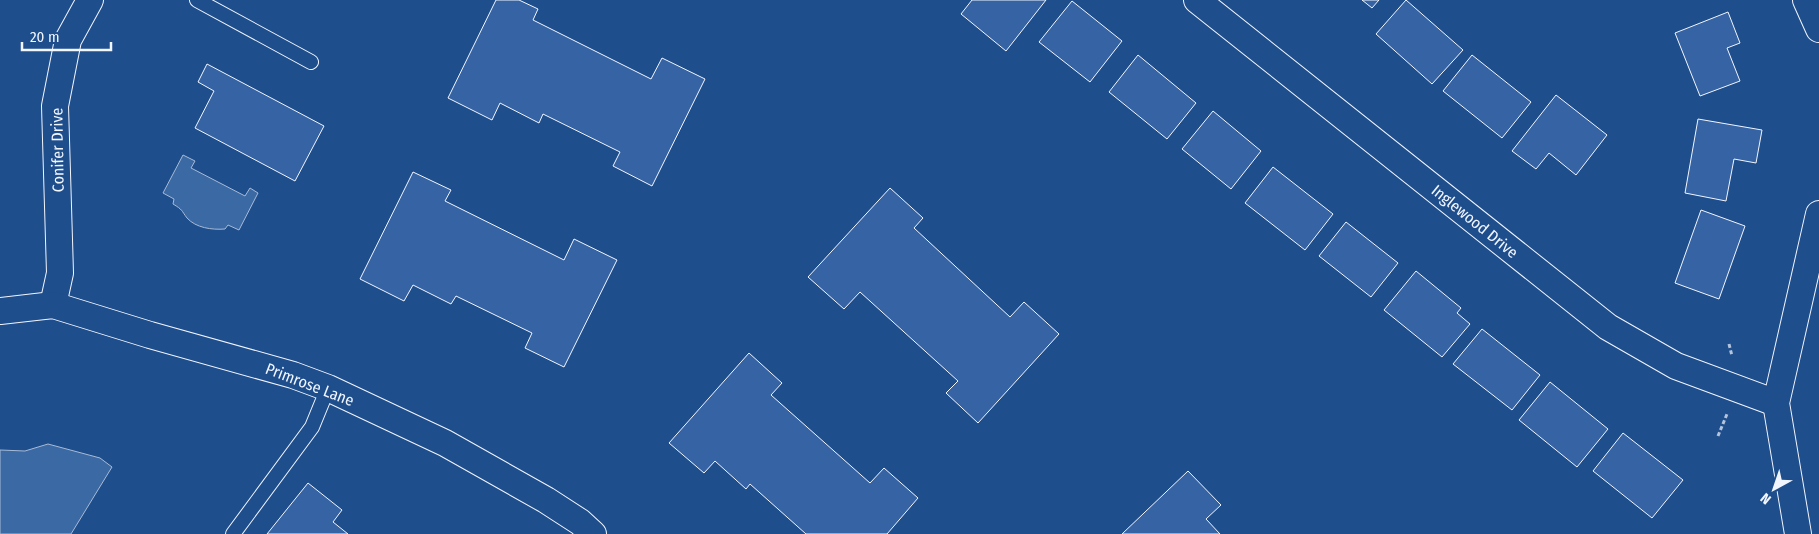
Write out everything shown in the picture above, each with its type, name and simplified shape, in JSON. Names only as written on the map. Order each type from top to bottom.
[{"type":"street","name":"Conifer Drive","points":[[53,306],[60,273],[55,106],[68,40],[90,0]]},
{"type":"street","name":"Inglewood Drive","points":[[1197,0],[1608,327],[1676,366],[1776,403]]},
{"type":"street","points":[[1806,0],[1819,29]]},
{"type":"street","points":[[1798,534],[1776,403],[1819,214]]},
{"type":"street","name":"Primrose Lane","points":[[0,311],[53,306],[293,374],[328,388],[445,443],[546,500],[581,530]]},
{"type":"lane","points":[[197,0],[311,62]]},
{"type":"lane","points":[[233,534],[312,427],[328,388]]},
{"type":"path","points":[[1718,436],[1727,414]]},
{"type":"water","points":[[183,155],[195,161],[191,168],[245,196],[250,188],[258,193],[239,230],[228,225],[225,229],[215,229],[204,228],[195,224],[173,204],[174,199],[163,193]]},
{"type":"water","points":[[48,444],[100,458],[112,467],[71,534],[0,534],[0,450],[25,451]]},
{"type":"building","points":[[496,0],[519,0],[538,9],[533,20],[651,79],[662,58],[705,79],[652,186],[613,166],[620,152],[543,114],[539,123],[500,103],[492,120],[448,98]]},
{"type":"building","points":[[972,0],[1046,0],[1006,51],[961,14]]},
{"type":"building","points":[[1362,0],[1379,0],[1372,8]]},
{"type":"building","points":[[1406,0],[1463,50],[1432,84],[1376,34]]},
{"type":"building","points":[[1072,1],[1122,41],[1090,82],[1039,42]]},
{"type":"building","points":[[1728,12],[1740,43],[1727,48],[1740,81],[1700,96],[1675,33]]},
{"type":"building","points":[[1138,55],[1196,103],[1167,139],[1109,92]]},
{"type":"building","points":[[1472,55],[1531,102],[1502,138],[1443,91]]},
{"type":"building","points":[[207,64],[324,126],[295,181],[195,128],[214,91],[198,82]]},
{"type":"building","points":[[1556,95],[1607,135],[1576,175],[1549,153],[1536,169],[1512,151]]},
{"type":"building","points":[[1213,111],[1261,151],[1231,189],[1182,149]]},
{"type":"building","points":[[1698,119],[1762,130],[1756,163],[1734,159],[1726,201],[1685,193]]},
{"type":"building","points":[[1273,167],[1333,214],[1305,250],[1245,203]]},
{"type":"building","points":[[413,172],[451,190],[445,201],[564,260],[574,239],[617,260],[564,367],[525,348],[532,333],[456,296],[451,304],[413,285],[404,301],[360,279]]},
{"type":"building","points":[[890,188],[923,218],[914,228],[1010,317],[1024,302],[1059,334],[978,423],[946,393],[958,381],[860,292],[844,309],[808,277]]},
{"type":"building","points":[[1701,210],[1745,226],[1719,299],[1675,283]]},
{"type":"building","points":[[1346,222],[1398,263],[1371,297],[1319,256]]},
{"type":"building","points":[[1416,271],[1461,308],[1457,313],[1470,324],[1442,357],[1384,310]]},
{"type":"building","points":[[1482,329],[1540,375],[1512,410],[1453,364]]},
{"type":"building","points":[[749,353],[782,383],[771,395],[870,483],[884,468],[918,498],[887,534],[806,534],[750,484],[746,489],[715,461],[704,473],[669,443]]},
{"type":"building","points":[[1550,382],[1608,429],[1577,467],[1519,420]]},
{"type":"building","points":[[1623,433],[1683,480],[1652,518],[1593,471]]},
{"type":"building","points":[[1188,471],[1221,505],[1206,519],[1220,534],[1122,534]]},
{"type":"building","points":[[308,483],[342,510],[333,522],[348,534],[267,534]]}]
